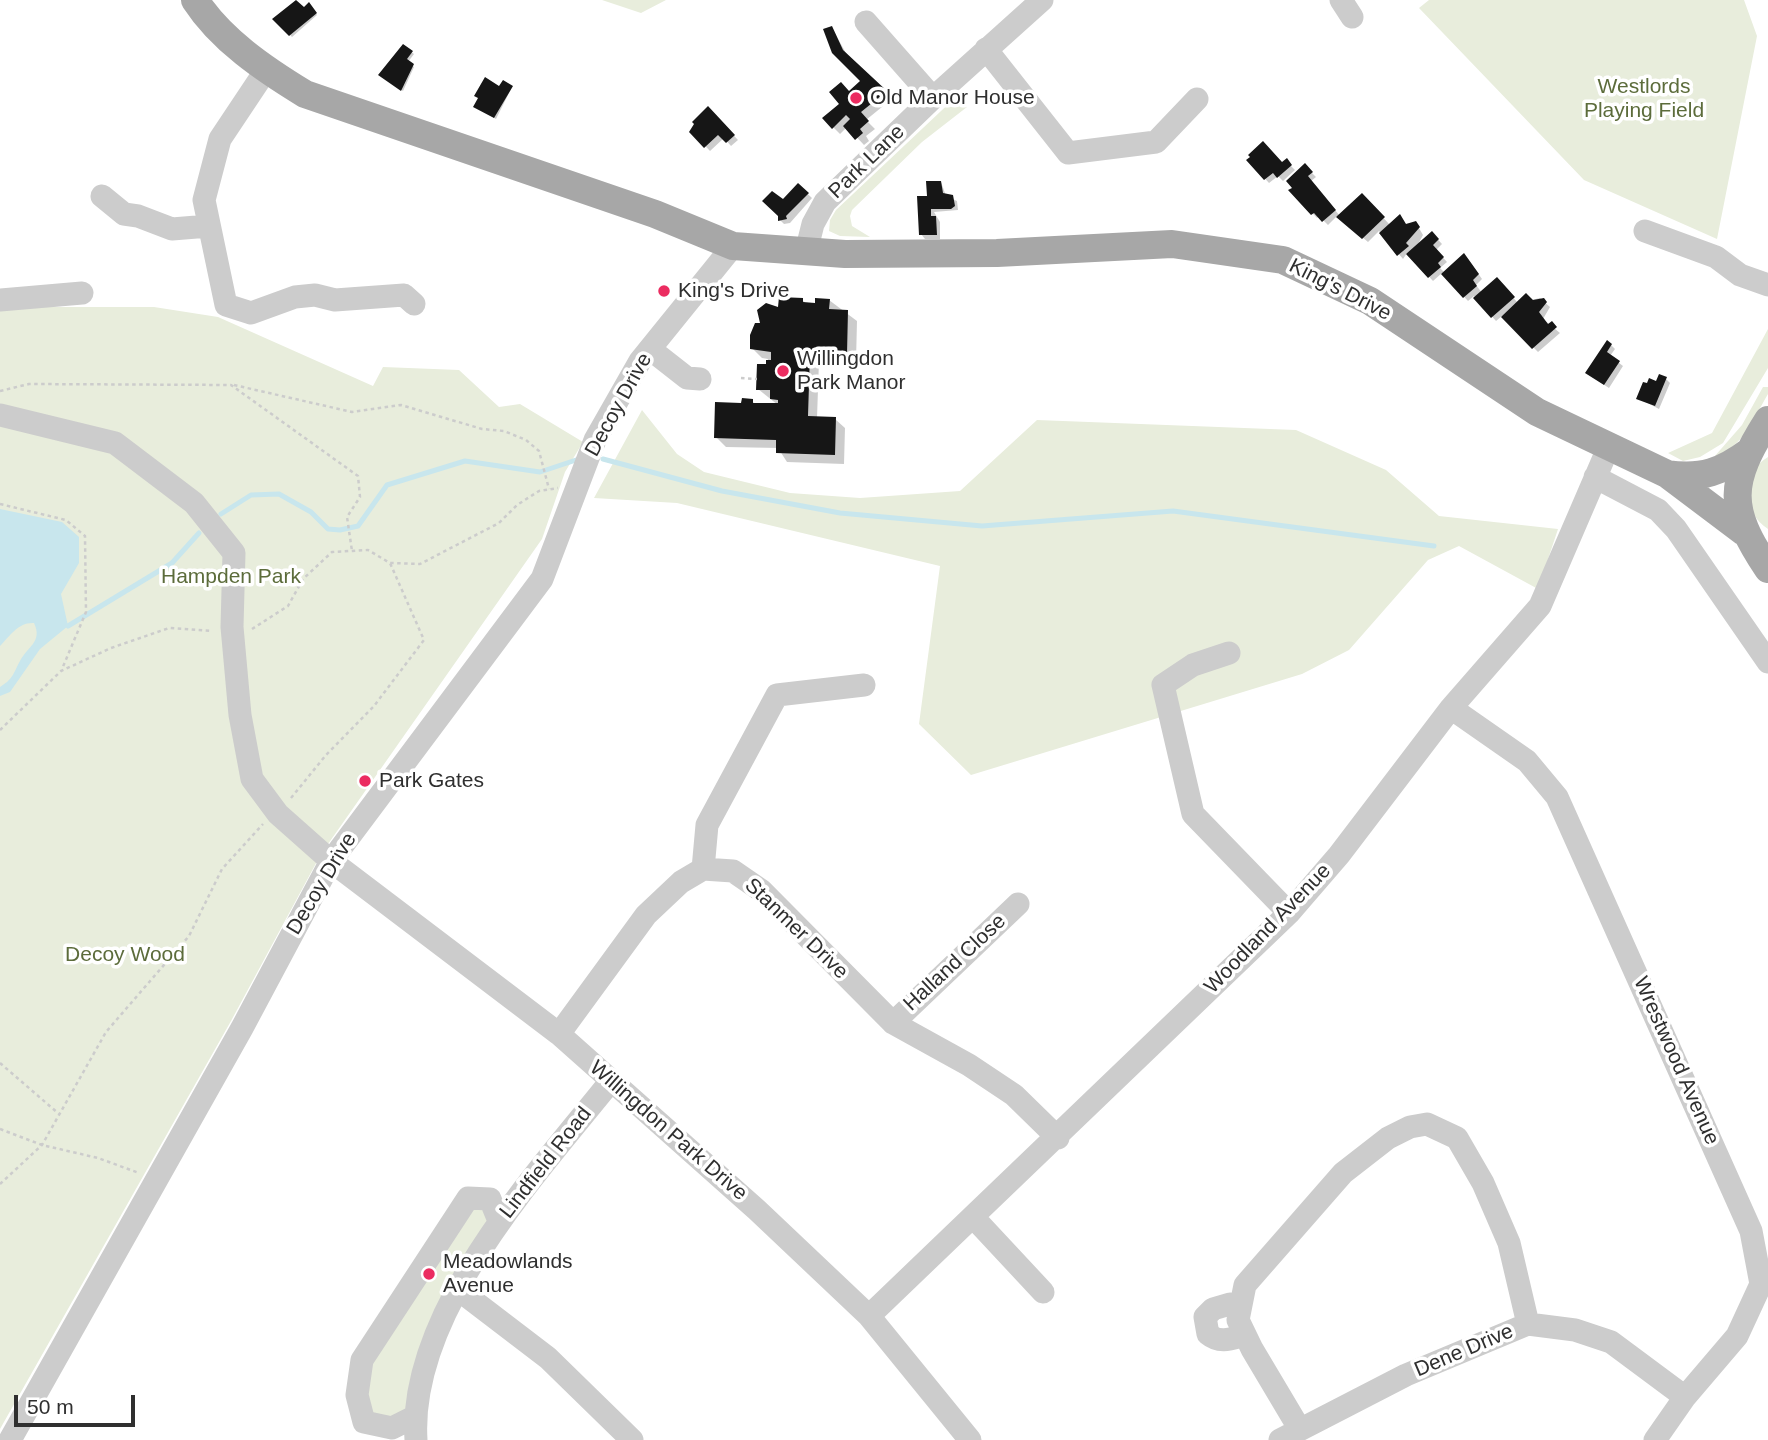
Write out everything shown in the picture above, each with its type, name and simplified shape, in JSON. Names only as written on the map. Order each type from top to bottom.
[{"type":"main road","name":"King's Drive","points":[[195,0],[208,20],[266,70],[305,94],[655,214],[733,246],[806,252],[997,253],[1172,244],[1283,260],[1370,301],[1537,412],[1667,474],[1744,532]]},
{"type":"main road","points":[[1768,420],[1740,473],[1737,492],[1744,532],[1768,569]]},
{"type":"main road","name":"King's Drive","points":[[1667,474],[1692,477],[1710,474],[1720,471],[1750,451]]},
{"type":"street","name":"Park Lane","points":[[806,252],[813,224],[825,202],[933,98],[1042,0]]},
{"type":"street","points":[[866,22],[933,98]]},
{"type":"street","points":[[986,49],[1068,153],[1156,142],[1197,99]]},
{"type":"street","points":[[266,70],[220,139],[204,200],[226,305],[237,311],[251,313],[295,297],[315,295],[335,300],[404,295],[414,304]]},
{"type":"street","points":[[102,196],[124,214],[138,216],[172,229],[209,226]]},
{"type":"street","points":[[1645,231],[1716,257],[1740,275],[1768,285]]},
{"type":"street","name":"Decoy Drive","points":[[10,1440],[242,1028],[331,861],[542,579],[596,440],[640,361],[733,246]]},
{"type":"street","points":[[0,300],[82,293]]},
{"type":"street","points":[[650,349],[687,378],[700,380]]},
{"type":"street","name":"Willingdon Park Drive","points":[[0,415],[114,443],[194,503],[234,553],[232,635],[240,715],[252,779],[278,814],[331,861],[559,1034],[757,1210],[869,1316],[970,1440]]},
{"type":"street","name":"Woodland Avenue","points":[[869,1316],[1058,1138],[1290,913],[1339,855],[1451,708],[1540,606],[1609,446]]},
{"type":"street","points":[[1595,477],[1658,510],[1676,529],[1768,662]]},
{"type":"street","points":[[1229,653],[1193,665],[1163,685],[1193,814],[1290,913]]},
{"type":"street","points":[[559,1034],[646,915],[681,882],[703,869],[707,825],[777,695],[864,685]]},
{"type":"street","name":"Wrestwood Avenue","points":[[1451,708],[1527,761],[1557,797],[1751,1231],[1761,1284],[1737,1336],[1685,1396],[1655,1440]]},
{"type":"street","name":"Stanmer Drive","points":[[703,869],[733,871],[762,891],[892,1023],[970,1065],[1014,1095],[1058,1138]]},
{"type":"street","name":"Halland Close","points":[[892,1023],[1018,904]]},
{"type":"street","name":"Lindfield Road","points":[[415,1429],[428,1350],[459,1290],[499,1221],[610,1082]]},
{"type":"street","points":[[1300,1428],[1238,1320],[1245,1285],[1343,1173],[1388,1138],[1410,1127],[1427,1124],[1457,1138],[1483,1183],[1510,1243],[1528,1324]]},
{"type":"street","points":[[415,1429],[392,1428],[364,1422],[357,1395],[362,1360],[468,1198],[490,1199],[499,1221]]},
{"type":"street","points":[[974,1218],[1043,1292]]},
{"type":"street","points":[[459,1290],[548,1358],[632,1440]]},
{"type":"street","points":[[1239,1308],[1230,1304],[1213,1309],[1205,1317],[1208,1334],[1215,1340],[1245,1335]]},
{"type":"street","name":"Dene Drive","points":[[1280,1440],[1406,1375],[1528,1324],[1576,1330],[1611,1342],[1685,1396]]},
{"type":"path","points":[[741,378],[757,379]]},
{"type":"path","points":[[0,391],[29,384],[231,385],[352,412],[401,405],[482,429],[504,431],[526,440],[540,451],[549,489]]},
{"type":"path","points":[[231,385],[358,476],[360,497],[347,517],[352,551]]},
{"type":"path","points":[[0,730],[61,671],[111,648],[169,628],[204,629],[232,635],[258,628],[288,606],[303,579],[332,552],[368,550],[390,563],[421,564],[499,523],[517,505],[549,489],[578,485]]},
{"type":"path","points":[[0,504],[65,520],[85,536],[86,612],[61,671]]},
{"type":"path","points":[[0,1184],[42,1145],[106,1032],[190,936],[222,869],[261,826],[278,814],[326,755],[374,706],[424,640],[390,563]]},
{"type":"path","points":[[0,1063],[60,1114]]},
{"type":"path","points":[[0,1129],[42,1145],[98,1158],[155,1179]]},
{"type":"green space","points":[[602,0],[666,0],[641,13]]},
{"type":"green space","name":"Westlords Playing Field","points":[[1429,0],[1744,0],[1757,36],[1717,239],[1584,180],[1419,8]]},
{"type":"green space","points":[[958,95],[967,107],[922,142],[852,210],[852,226],[870,237],[840,236],[829,231],[830,220],[836,210]]},
{"type":"green space","name":"Hampden Park","points":[[0,307],[154,307],[218,317],[373,386],[383,367],[459,370],[499,407],[520,404],[583,442],[565,472],[542,539],[321,854],[231,1021],[0,1429]]},
{"type":"green space","points":[[1768,329],[1768,368],[1723,443],[1700,457],[1683,461],[1668,453],[1712,433]]},
{"type":"green space","points":[[1763,387],[1768,387],[1768,394],[1747,431],[1733,446],[1714,457],[1742,425]]},
{"type":"green space","points":[[642,410],[677,454],[704,472],[790,493],[860,498],[960,491],[1037,420],[1296,430],[1386,470],[1439,516],[1558,529],[1538,589],[1459,546],[1428,560],[1349,650],[1302,674],[971,775],[919,724],[940,566],[677,503],[594,498]]},
{"type":"green space","points":[[1768,457],[1768,529],[1753,513],[1747,493],[1752,473]]},
{"type":"green space","points":[[468,1198],[499,1221],[459,1290],[414,1417],[364,1422],[362,1360]]},
{"type":"water","points":[[0,509],[62,522],[79,537],[79,563],[61,594],[68,626],[40,649],[10,692],[0,696],[0,687],[12,676],[37,635],[34,623],[28,623],[15,630],[0,646]]},
{"type":"building","points":[[296,0],[304,7],[309,2],[317,13],[289,36],[272,19]]},
{"type":"building","name":"Old Manor House","points":[[832,26],[843,50],[887,91],[861,112],[869,121],[860,129],[863,133],[855,140],[843,126],[850,119],[846,115],[832,129],[822,118],[839,104],[829,92],[841,82],[849,91],[860,81],[832,53],[823,29]]},
{"type":"building","points":[[403,44],[413,51],[407,59],[414,64],[401,91],[378,75]]},
{"type":"building","points":[[485,77],[499,86],[503,80],[513,86],[494,118],[473,107],[478,98],[474,96]]},
{"type":"building","points":[[708,106],[735,135],[726,143],[718,135],[704,148],[689,132],[694,124],[692,122]]},
{"type":"building","points":[[1263,141],[1282,162],[1287,158],[1292,165],[1277,178],[1273,173],[1264,180],[1246,160]]},
{"type":"building","points":[[1305,163],[1313,172],[1308,176],[1336,210],[1322,222],[1314,213],[1311,215],[1288,190],[1292,188],[1286,181]]},
{"type":"building","points":[[926,181],[941,181],[943,193],[953,195],[955,206],[951,209],[931,209],[931,216],[936,216],[937,235],[919,235],[917,196],[927,196]]},
{"type":"building","points":[[798,183],[809,193],[786,216],[787,219],[778,221],[778,216],[762,201],[772,191],[783,199]]},
{"type":"building","points":[[1362,193],[1385,217],[1362,239],[1336,217]]},
{"type":"building","points":[[1400,214],[1406,224],[1416,221],[1420,227],[1406,243],[1409,246],[1397,256],[1379,233]]},
{"type":"building","points":[[1432,231],[1439,239],[1433,245],[1444,257],[1438,263],[1441,267],[1428,278],[1406,254]]},
{"type":"building","points":[[1464,253],[1479,274],[1473,280],[1477,286],[1463,298],[1441,274]]},
{"type":"building","points":[[1497,277],[1515,297],[1491,318],[1473,298]]},
{"type":"building","points":[[1526,293],[1533,300],[1544,298],[1547,302],[1539,312],[1548,324],[1552,321],[1557,327],[1532,349],[1501,317]]},
{"type":"building","name":"Willingdon Park Manor","points":[[779,297],[803,298],[803,302],[815,303],[815,298],[830,299],[829,309],[848,310],[847,354],[810,353],[808,416],[836,417],[835,455],[776,453],[776,440],[714,438],[715,402],[741,403],[742,398],[753,399],[753,403],[778,403],[778,400],[770,399],[770,390],[756,390],[757,364],[766,364],[766,360],[771,360],[771,352],[750,349],[750,335],[755,323],[760,323],[757,310],[766,303],[778,307]]},
{"type":"building","points":[[1607,340],[1612,344],[1607,352],[1620,361],[1604,385],[1585,373]]},
{"type":"building","points":[[1659,374],[1667,377],[1655,406],[1636,399],[1643,382],[1647,383],[1649,378],[1656,381]]},
{"type":"waterway","points":[[603,459],[722,491],[840,513],[982,526],[1173,511],[1434,546]]},
{"type":"waterway","points":[[221,514],[251,495],[279,494],[311,512],[328,529],[340,530],[358,526],[387,485],[465,461],[540,472],[576,460]]},
{"type":"waterway","points":[[68,626],[172,563],[199,533]]},
{"type":"place","name":"Old Manor House","points":[[856,98]]},
{"type":"place","name":"King's Drive","points":[[664,291]]},
{"type":"place","name":"Willingdon Park Manor","points":[[783,371]]},
{"type":"place","name":"Park Gates","points":[[365,781]]},
{"type":"place","name":"Meadowlands Avenue","points":[[429,1274]]},
{"type":"park label","name":"Decoy Wood","points":[[125,955]]}]
